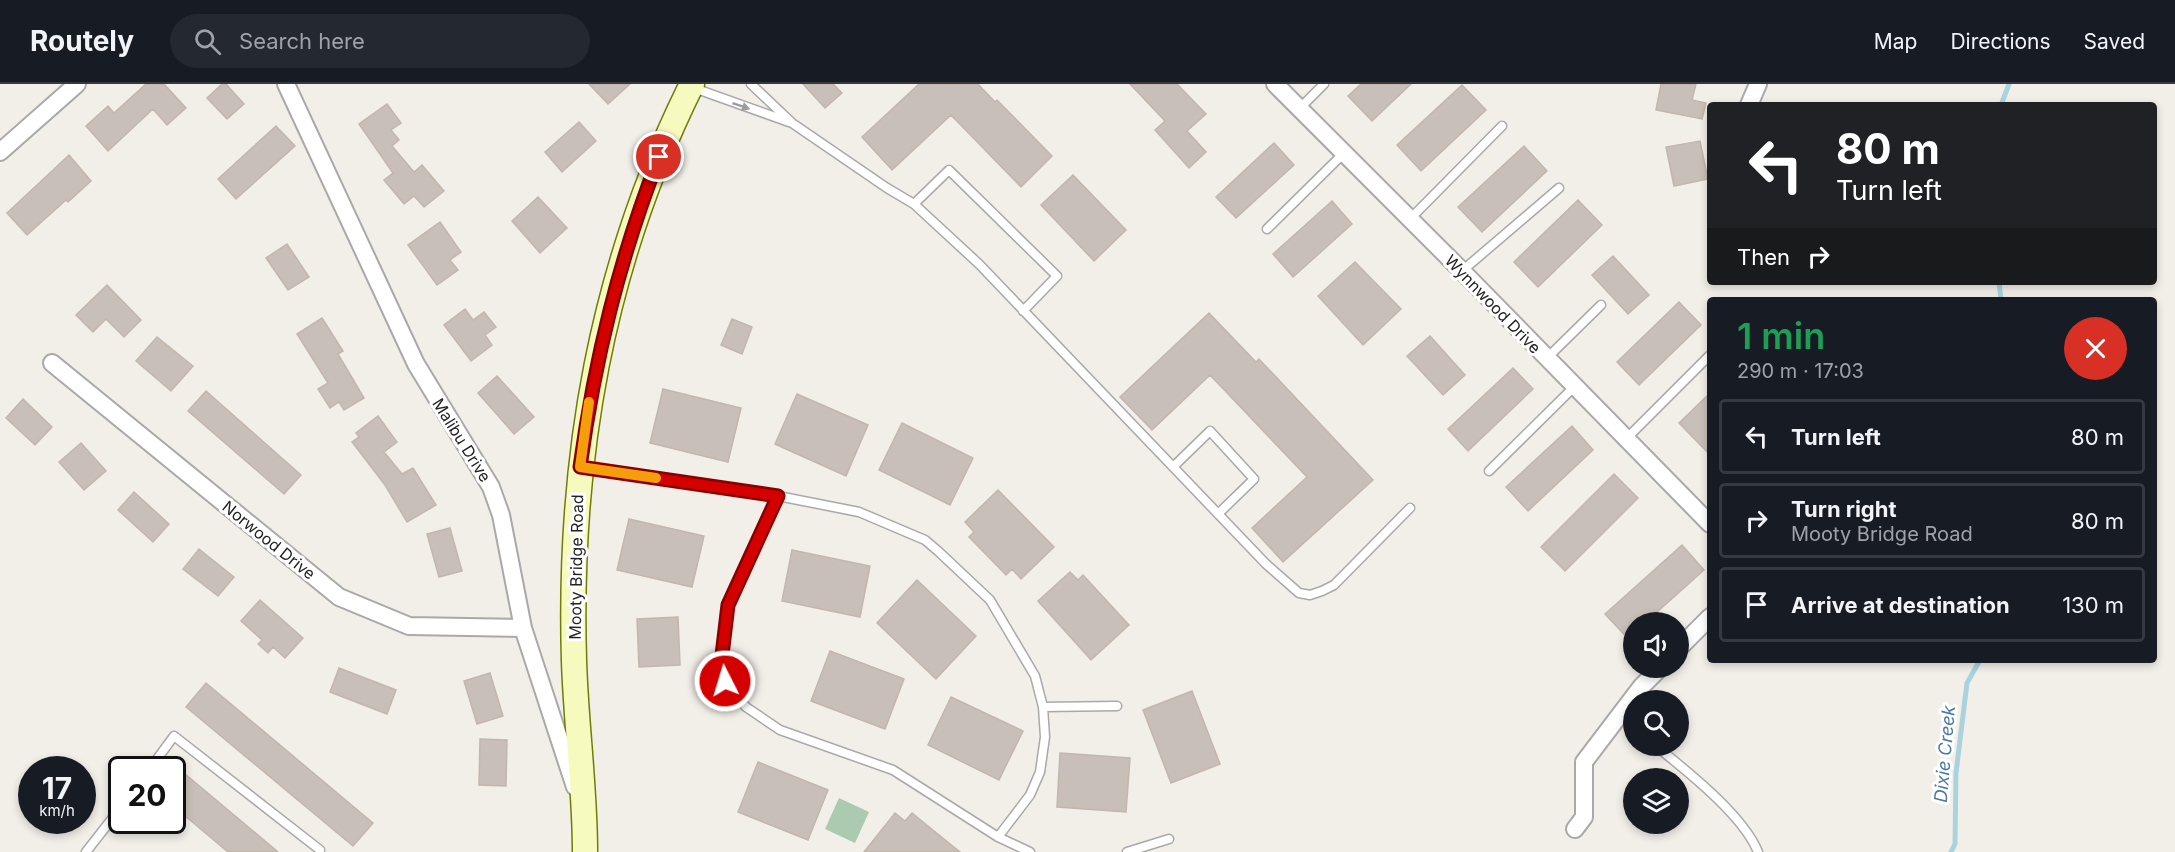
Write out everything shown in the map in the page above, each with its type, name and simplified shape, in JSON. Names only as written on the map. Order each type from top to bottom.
[{"type":"main road","name":"Mooty Bridge Road","points":[[585,852],[585,816],[574,660],[574,555],[580,467],[594,374],[616,281],[645,192],[691,86]]},
{"type":"street","points":[[0,152],[77,84]]},
{"type":"street","name":"Malibu Drive","points":[[286,84],[416,364],[491,487],[501,515],[523,628],[585,816]]},
{"type":"street","name":"Wynnwood Drive","points":[[1275,84],[1707,521]]},
{"type":"street","points":[[1750,102],[1758,84]]},
{"type":"street","name":"Norwood Drive","points":[[52,363],[339,597],[409,626],[523,628]]},
{"type":"street","points":[[1689,638],[1707,620]]},
{"type":"street","points":[[1575,830],[1584,817],[1584,762],[1650,678]]},
{"type":"lane","points":[[751,84],[792,123],[914,204],[979,264],[1218,514],[1299,593],[1310,595],[1334,585],[1410,508]]},
{"type":"lane","points":[[1299,109],[1324,84]]},
{"type":"lane","points":[[691,86],[792,123]]},
{"type":"lane","points":[[1409,220],[1502,126]]},
{"type":"lane","points":[[1267,229],[1343,154]]},
{"type":"lane","points":[[914,204],[949,170],[1057,276],[1023,311]]},
{"type":"lane","points":[[1462,271],[1559,188]]},
{"type":"lane","points":[[1546,359],[1601,305]]},
{"type":"lane","points":[[1626,439],[1707,358]]},
{"type":"lane","points":[[1489,471],[1575,386]]},
{"type":"lane","points":[[1173,467],[1210,431],[1254,479],[1218,514]]},
{"type":"lane","points":[[580,467],[778,496],[859,512],[926,540],[990,600],[1035,676],[1043,707],[1045,737],[1040,772],[1030,795],[998,837]]},
{"type":"lane","points":[[778,496],[728,605],[722,655],[725,681],[746,707],[780,730],[893,770],[998,837],[1030,852]]},
{"type":"lane","points":[[1043,707],[1117,706]]},
{"type":"lane","points":[[159,756],[174,736],[320,850]]},
{"type":"lane","points":[[1667,756],[1719,802],[1752,838],[1758,852]]},
{"type":"lane","points":[[86,852],[108,824]]},
{"type":"lane","points":[[1127,852],[1169,839]]},
{"type":"green space","points":[[839,798],[869,812],[855,843],[825,829]]},
{"type":"building","points":[[146,84],[164,84],[186,108],[167,125],[153,109],[108,151],[86,126],[108,106],[114,113]]},
{"type":"building","points":[[222,84],[226,84],[244,104],[227,119],[207,98]]},
{"type":"building","points":[[589,84],[630,84],[608,104]]},
{"type":"building","points":[[803,84],[833,84],[842,93],[825,108]]},
{"type":"building","points":[[919,84],[978,84],[1052,156],[1021,187],[951,115],[892,170],[862,137]]},
{"type":"building","points":[[1130,84],[1177,84],[1206,114],[1187,131],[1206,152],[1189,168],[1155,130],[1165,121]]},
{"type":"building","points":[[1361,84],[1411,84],[1372,121],[1348,96]]},
{"type":"building","points":[[1661,84],[1696,84],[1692,100],[1706,103],[1702,119],[1656,110]]},
{"type":"building","points":[[1462,85],[1486,110],[1421,171],[1397,145]]},
{"type":"building","points":[[387,104],[401,123],[391,130],[399,140],[392,146],[414,172],[422,165],[444,191],[424,207],[414,196],[404,204],[384,180],[393,173],[359,124]]},
{"type":"building","points":[[579,122],[596,141],[562,172],[545,152]]},
{"type":"building","points":[[276,126],[295,146],[236,199],[218,179]]},
{"type":"building","points":[[1700,141],[1707,179],[1674,186],[1666,147]]},
{"type":"building","points":[[1274,143],[1294,165],[1236,218],[1216,197]]},
{"type":"building","points":[[1524,146],[1547,171],[1482,232],[1458,207]]},
{"type":"building","points":[[69,155],[91,181],[27,235],[7,213]]},
{"type":"building","points":[[1073,175],[1126,230],[1094,261],[1041,205]]},
{"type":"building","points":[[538,197],[567,228],[540,253],[512,221]]},
{"type":"building","points":[[1578,200],[1602,225],[1538,287],[1514,262]]},
{"type":"building","points":[[1332,201],[1352,224],[1293,277],[1273,254]]},
{"type":"building","points":[[440,222],[461,252],[450,260],[458,270],[437,285],[408,245]]},
{"type":"building","points":[[287,244],[309,277],[288,290],[266,258]]},
{"type":"building","points":[[1613,256],[1649,295],[1628,314],[1592,275]]},
{"type":"building","points":[[1355,262],[1401,309],[1363,345],[1318,296]]},
{"type":"building","points":[[107,285],[141,320],[124,337],[106,319],[93,332],[76,315]]},
{"type":"building","points":[[1679,302],[1701,325],[1639,385],[1617,362]]},
{"type":"building","points":[[465,309],[473,320],[484,312],[496,327],[485,335],[492,345],[471,361],[444,325]]},
{"type":"building","points":[[1209,313],[1256,362],[1259,359],[1373,480],[1283,562],[1252,528],[1307,477],[1210,375],[1152,430],[1120,397]]},
{"type":"building","points":[[322,318],[343,351],[338,354],[364,398],[344,410],[339,402],[330,408],[318,389],[328,383],[297,334]]},
{"type":"building","points":[[732,319],[752,327],[742,354],[721,345]]},
{"type":"building","points":[[1430,336],[1465,375],[1443,395],[1407,356]]},
{"type":"building","points":[[157,337],[193,366],[171,391],[136,361]]},
{"type":"building","points":[[1513,368],[1533,389],[1468,451],[1448,429]]},
{"type":"building","points":[[497,376],[534,417],[514,434],[478,393]]},
{"type":"building","points":[[663,389],[741,408],[728,462],[650,443]]},
{"type":"building","points":[[206,391],[301,475],[284,494],[188,411]]},
{"type":"building","points":[[797,394],[868,425],[846,476],[775,444]]},
{"type":"building","points":[[1707,396],[1707,452],[1679,423]]},
{"type":"building","points":[[23,399],[52,427],[35,445],[6,418]]},
{"type":"building","points":[[378,416],[397,442],[384,452],[402,474],[413,468],[436,505],[407,522],[385,485],[352,442],[359,437],[356,433]]},
{"type":"building","points":[[902,423],[973,458],[950,505],[879,470]]},
{"type":"building","points":[[1572,426],[1593,450],[1528,511],[1506,487]]},
{"type":"building","points":[[81,443],[106,471],[84,490],[59,462]]},
{"type":"building","points":[[1614,474],[1638,498],[1565,571],[1541,547]]},
{"type":"building","points":[[998,490],[1054,547],[1021,579],[1012,569],[1006,575],[969,537],[974,532],[965,522]]},
{"type":"building","points":[[134,492],[169,524],[153,542],[118,510]]},
{"type":"building","points":[[629,519],[704,536],[692,587],[617,570]]},
{"type":"building","points":[[450,528],[462,571],[439,577],[427,534]]},
{"type":"building","points":[[1682,545],[1704,570],[1657,612],[1623,612],[1623,633],[1605,614]]},
{"type":"building","points":[[199,549],[234,577],[218,596],[183,569]]},
{"type":"building","points":[[792,550],[870,566],[860,617],[782,601]]},
{"type":"building","points":[[1070,572],[1078,580],[1083,575],[1129,625],[1091,660],[1038,601]]},
{"type":"building","points":[[917,580],[976,636],[936,679],[877,623]]},
{"type":"building","points":[[260,600],[303,638],[285,658],[273,647],[268,653],[258,644],[262,640],[241,621]]},
{"type":"building","points":[[678,617],[680,665],[639,667],[637,619]]},
{"type":"building","points":[[830,651],[904,679],[885,729],[811,701]]},
{"type":"building","points":[[339,668],[396,690],[387,714],[330,692]]},
{"type":"building","points":[[490,673],[503,716],[477,724],[464,681]]},
{"type":"building","points":[[206,683],[373,823],[353,846],[186,707]]},
{"type":"building","points":[[1192,691],[1220,764],[1171,783],[1143,710]]},
{"type":"building","points":[[951,697],[1023,731],[999,780],[928,745]]},
{"type":"building","points":[[480,739],[507,740],[506,786],[479,785]]},
{"type":"building","points":[[1060,753],[1130,758],[1126,812],[1057,807]]},
{"type":"building","points":[[758,762],[828,790],[808,840],[738,812]]},
{"type":"building","points":[[186,775],[278,852],[228,852],[186,817]]},
{"type":"building","points":[[895,813],[905,821],[912,813],[960,852],[864,852]]},
{"type":"waterway","name":"Dixie Creek","points":[[2002,102],[2009,84]]},
{"type":"waterway","name":"Dixie Creek","points":[[1999,285],[2001,297]]},
{"type":"waterway","name":"Dixie Creek","points":[[1951,852],[1955,844],[1956,773],[1967,683],[1978,663]]},
{"type":"slow traffic","points":[[589,402],[580,467],[656,478]]},
{"type":"route","points":[[659,157],[630,236],[604,327],[586,420],[580,467],[778,496],[728,605],[722,655],[725,681]]}]
